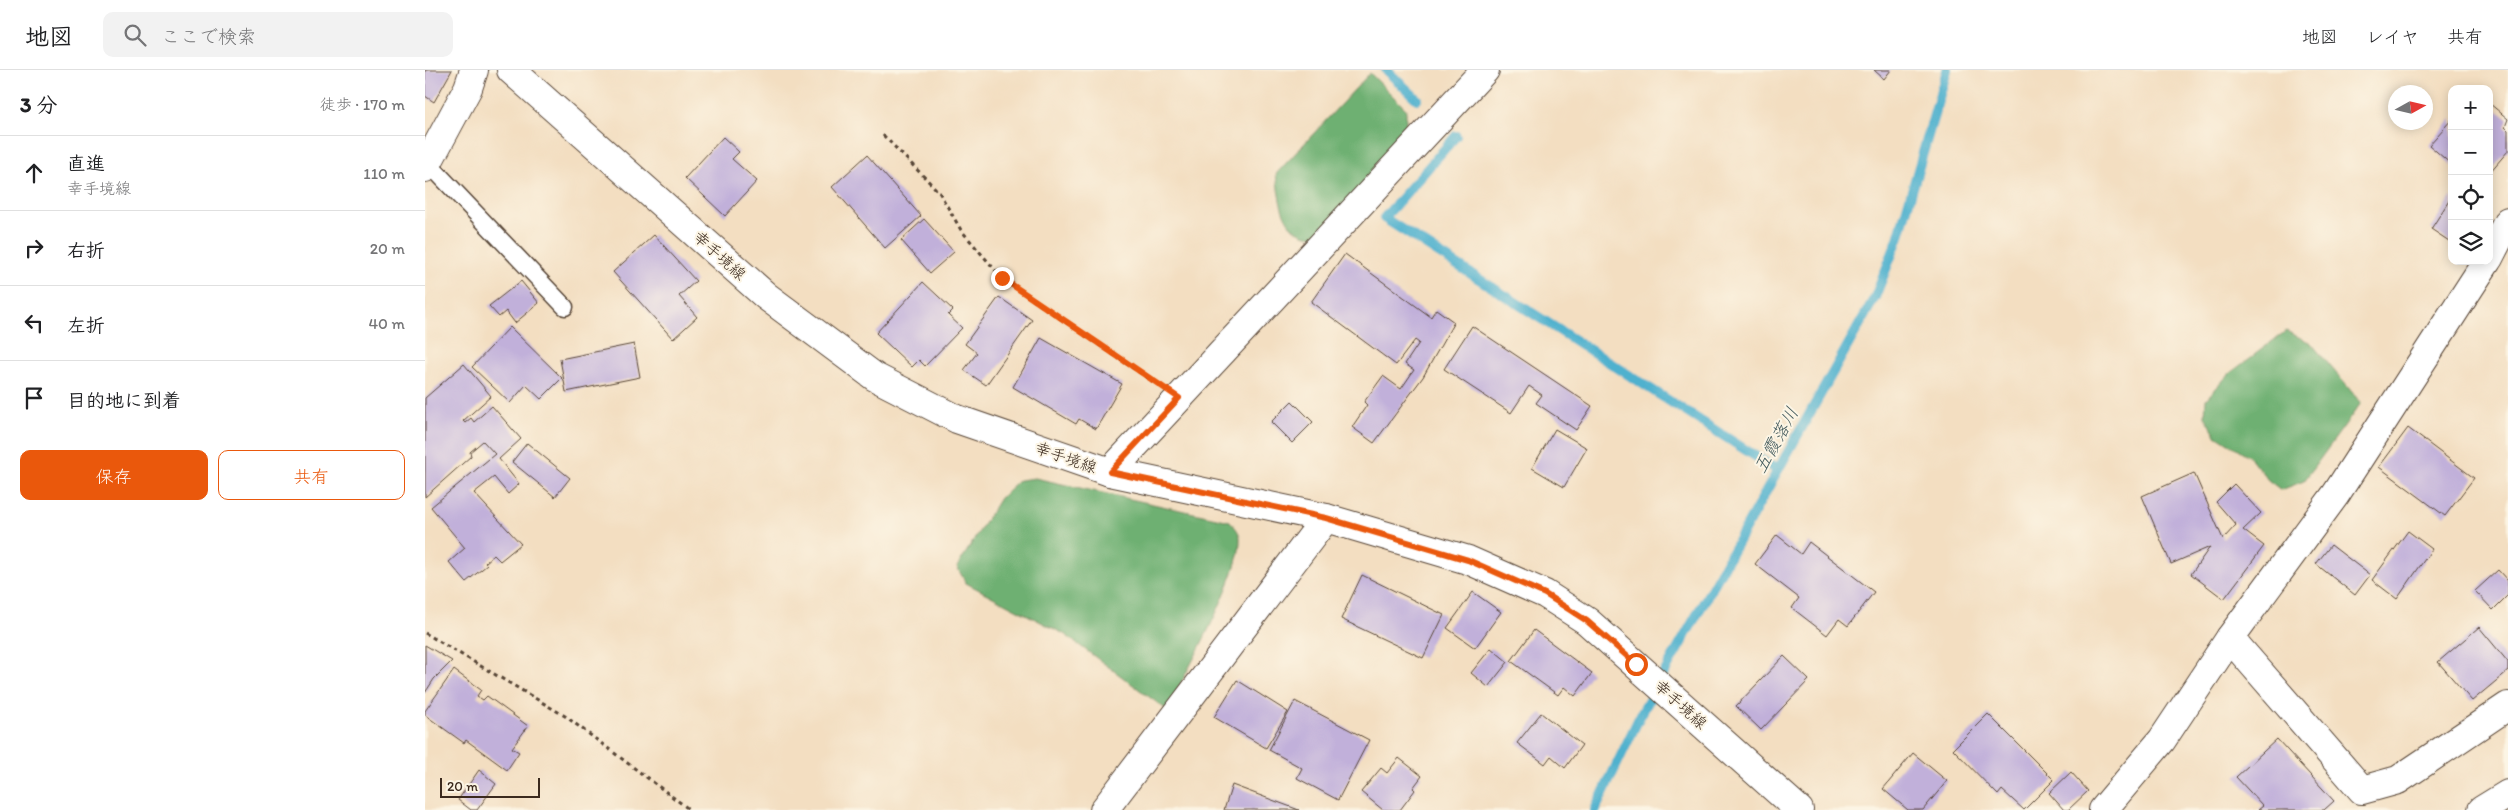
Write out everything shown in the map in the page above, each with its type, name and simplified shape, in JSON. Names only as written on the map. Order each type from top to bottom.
[{"type":"street","points":[[426,165],[468,88],[474,70]]},
{"type":"street","name":"幸手境線","points":[[511,70],[766,296],[875,377],[957,419],[1110,472],[1326,518],[1468,560],[1545,594],[1587,621],[1799,810]]},
{"type":"street","points":[[1110,472],[1485,70]]},
{"type":"street","points":[[2493,250],[2508,221]]},
{"type":"street","points":[[2103,810],[2162,740],[2230,638],[2336,494],[2484,265]]},
{"type":"street","points":[[1104,810],[1326,518]]},
{"type":"street","points":[[2230,638],[2362,790],[2398,780],[2508,706]]},
{"type":"street","points":[[2482,810],[2508,794]]},
{"type":"lane","points":[[426,165],[565,307]]},
{"type":"path","points":[[883,135],[939,192],[961,230],[1002,278],[1179,398]]},
{"type":"path","points":[[425,633],[565,716],[691,810]]},
{"type":"green space","points":[[1370,73],[1406,109],[1406,128],[1355,199],[1315,236],[1304,234],[1295,230],[1284,215],[1276,174]]},
{"type":"green space","points":[[2286,331],[2311,343],[2361,403],[2304,481],[2281,490],[2268,480],[2250,457],[2216,435],[2205,416],[2206,399],[2230,373]]},
{"type":"green space","points":[[1035,478],[1230,521],[1237,531],[1240,537],[1238,553],[1223,598],[1167,710],[1064,634],[966,583],[957,567],[1000,498],[1019,480]]},
{"type":"building","points":[[425,70],[452,70],[434,102],[425,96]]},
{"type":"building","points":[[1874,70],[1891,70],[1884,79]]},
{"type":"building","points":[[2493,106],[2508,119],[2505,127],[2508,130],[2508,151],[2493,168]]},
{"type":"building","points":[[2448,124],[2448,162],[2429,145]]},
{"type":"building","points":[[723,137],[739,152],[732,159],[757,181],[725,216],[685,178]]},
{"type":"building","points":[[867,155],[921,216],[885,248],[832,187]]},
{"type":"building","points":[[2448,202],[2448,240],[2431,229]]},
{"type":"building","points":[[924,219],[954,252],[930,273],[901,240]]},
{"type":"building","points":[[654,235],[696,281],[679,296],[697,317],[673,339],[613,272]]},
{"type":"building","points":[[1345,254],[1431,317],[1436,309],[1454,322],[1423,377],[1374,443],[1352,427],[1367,405],[1364,402],[1383,376],[1401,389],[1414,370],[1405,364],[1419,343],[1415,340],[1396,365],[1311,302]]},
{"type":"building","points":[[521,281],[539,303],[515,323],[506,311],[499,317],[489,306]]},
{"type":"building","points":[[923,282],[953,310],[948,315],[962,328],[925,366],[919,360],[912,367],[876,333]]},
{"type":"building","points":[[999,297],[1032,320],[986,385],[964,370],[977,353],[965,344]]},
{"type":"building","points":[[1472,326],[1592,406],[1576,430],[1536,403],[1542,395],[1529,386],[1511,413],[1444,369]]},
{"type":"building","points":[[510,327],[562,378],[541,399],[526,385],[510,403],[472,367]]},
{"type":"building","points":[[1041,338],[1122,384],[1096,429],[1079,419],[1076,424],[1013,387]]},
{"type":"building","points":[[634,344],[640,377],[566,392],[560,359]]},
{"type":"building","points":[[464,364],[491,396],[463,421],[465,423],[471,418],[474,422],[492,406],[521,439],[499,459],[519,484],[508,494],[494,477],[474,493],[521,544],[500,561],[494,555],[485,563],[487,565],[466,582],[449,562],[465,548],[431,507],[495,454],[483,441],[470,452],[471,456],[425,497],[425,398]]},
{"type":"building","points":[[1292,401],[1313,422],[1292,443],[1271,422]]},
{"type":"building","points":[[2408,428],[2474,478],[2445,516],[2379,467]]},
{"type":"building","points":[[1555,429],[1587,448],[1564,487],[1532,468]]},
{"type":"building","points":[[527,443],[570,478],[555,497],[512,462]]},
{"type":"building","points":[[2194,473],[2223,539],[2236,525],[2216,502],[2234,484],[2261,513],[2243,530],[2264,546],[2224,599],[2191,574],[2210,547],[2171,564],[2142,496]]},
{"type":"building","points":[[2408,531],[2432,549],[2397,599],[2372,580]]},
{"type":"building","points":[[1777,535],[1801,554],[1809,542],[1874,592],[1848,626],[1839,619],[1827,635],[1792,608],[1799,598],[1755,564]]},
{"type":"building","points":[[2331,545],[2370,575],[2355,595],[2316,564]]},
{"type":"building","points":[[2498,570],[2508,581],[2508,595],[2493,610],[2475,591]]},
{"type":"building","points":[[1362,575],[1444,615],[1423,658],[1341,619]]},
{"type":"building","points":[[1473,592],[1501,612],[1475,648],[1447,628]]},
{"type":"building","points":[[2479,627],[2508,662],[2508,671],[2472,701],[2438,662]]},
{"type":"building","points":[[1534,630],[1592,673],[1575,696],[1564,687],[1558,695],[1511,661]]},
{"type":"building","points":[[425,645],[452,661],[434,679],[425,693]]},
{"type":"building","points":[[1491,648],[1508,662],[1488,687],[1471,673]]},
{"type":"building","points":[[1784,656],[1809,680],[1761,730],[1736,706]]},
{"type":"building","points":[[454,670],[481,690],[477,696],[483,700],[487,696],[528,726],[512,748],[519,752],[507,770],[466,740],[464,743],[425,715],[425,711]]},
{"type":"building","points":[[1237,680],[1288,712],[1266,748],[1214,717]]},
{"type":"building","points":[[1295,701],[1369,740],[1338,800],[1297,778],[1302,768],[1269,750]]},
{"type":"building","points":[[1541,713],[1582,745],[1565,768],[1551,756],[1545,764],[1517,743]]},
{"type":"building","points":[[1988,714],[2054,780],[2024,810],[2002,790],[1998,795],[1953,749]]},
{"type":"building","points":[[2277,739],[2334,801],[2324,810],[2258,810],[2263,806],[2236,777]]},
{"type":"building","points":[[1913,753],[1947,781],[1923,810],[1908,810],[1883,789]]},
{"type":"building","points":[[1399,758],[1422,776],[1413,788],[1415,790],[1400,810],[1383,810],[1361,792],[1381,768],[1387,773]]},
{"type":"building","points":[[479,770],[496,784],[477,810],[471,810],[458,800]]},
{"type":"building","points":[[2071,772],[2088,791],[2068,810],[2064,810],[2049,793]]},
{"type":"building","points":[[1232,785],[1299,810],[1224,810]]},
{"type":"waterway","points":[[1386,70],[1417,99]]},
{"type":"waterway","name":"五霞落川","points":[[1595,810],[1639,718],[1875,297],[1898,239],[1947,70]]},
{"type":"waterway","points":[[1456,136],[1384,218],[1777,470]]},
{"type":"route","points":[[1002,278],[1179,398],[1110,472],[1326,518],[1468,560],[1545,594],[1587,621],[1636,664]]}]
